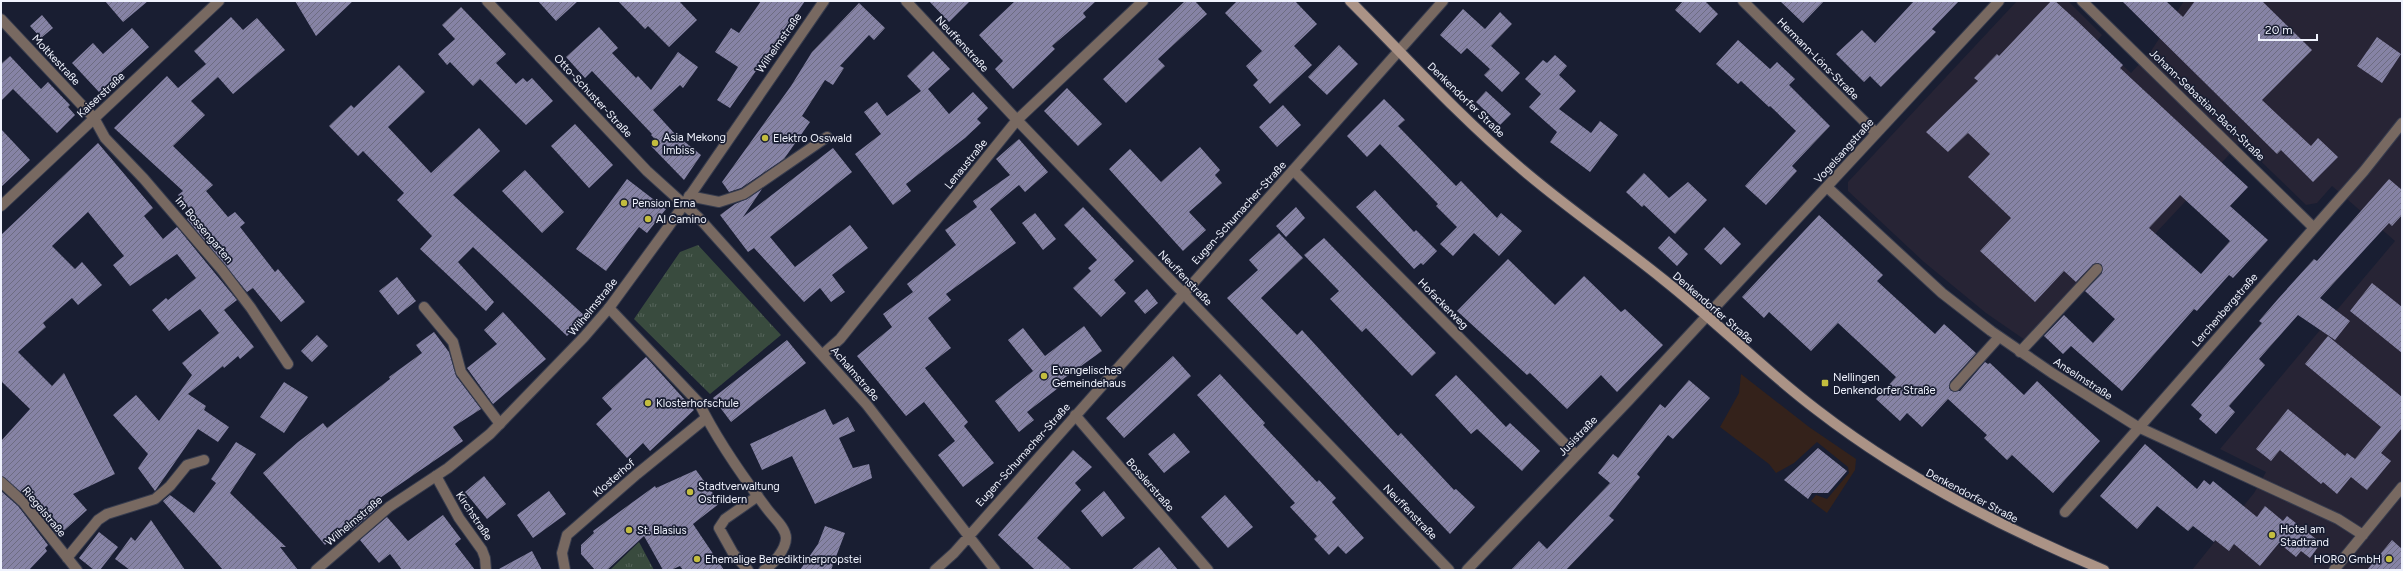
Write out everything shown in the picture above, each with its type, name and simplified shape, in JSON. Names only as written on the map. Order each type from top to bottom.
[{"type":"main road","name":"Denkendorfer Straße","points":[[1350,1],[1517,165],[1665,281],[1816,410],[1899,469],[2014,532],[2104,570]]},
{"type":"street","name":"Kaiserstraße","points":[[1,206],[218,1]]},
{"type":"street","name":"Otto-Schuster-Straße","points":[[487,1],[647,171],[687,200]]},
{"type":"street","name":"Wilhelmstraße","points":[[316,570],[389,507],[436,476],[500,424],[569,354],[610,308],[687,200],[824,1]]},
{"type":"street","name":"Neuffenstraße","points":[[906,1],[1017,120],[1449,570]]},
{"type":"street","name":"Lenaustraße","points":[[822,355],[840,339],[1017,120],[1143,1]]},
{"type":"street","name":"Eugen-Schumacher-Straße","points":[[935,570],[968,535],[1443,1]]},
{"type":"street","name":"Vogelsangstraße","points":[[1706,317],[1999,1]]},
{"type":"street","name":"Johann-Sebastian-Bach-Straße","points":[[2082,1],[2314,228]]},
{"type":"street","name":"Hermann-Löns-Straße","points":[[1750,3],[1876,133]]},
{"type":"street","name":"Moltkestraße","points":[[1,19],[94,118]]},
{"type":"street","name":"Im Bossengarten","points":[[94,118],[105,138],[144,179],[222,270],[252,308],[288,364]]},
{"type":"street","name":"Lerchenbergstraße","points":[[2065,512],[2364,171],[2402,123]]},
{"type":"street","points":[[687,200],[719,202],[744,194],[827,137]]},
{"type":"street","name":"Hofackerweg","points":[[1293,170],[1576,455]]},
{"type":"street","name":"Anselmstraße","points":[[1828,187],[1931,284],[2020,352],[2138,427],[2338,518],[2363,535]]},
{"type":"street","name":"Achalmstraße","points":[[687,200],[699,218],[867,405],[995,570]]},
{"type":"street","points":[[2020,352],[2097,269]]},
{"type":"street","points":[[424,307],[453,342],[461,372],[500,424]]},
{"type":"street","points":[[610,308],[695,398],[706,418],[758,496],[781,527],[786,538],[779,554],[768,568],[764,570]]},
{"type":"street","name":"Jusistraße","points":[[1467,570],[1706,317]]},
{"type":"street","points":[[1955,386],[1999,337]]},
{"type":"street","name":"Bosslerstraße","points":[[1075,415],[1208,570]]},
{"type":"street","name":"Klosterhof","points":[[565,570],[562,553],[567,535],[637,474],[706,418]]},
{"type":"street","name":"Riegelstraße","points":[[67,558],[98,520],[107,514],[155,499],[170,486],[187,465],[204,460]]},
{"type":"street","name":"Kirchstraße","points":[[436,476],[459,518],[482,550],[485,558],[486,570]]},
{"type":"street","name":"Riegelstraße","points":[[1,482],[23,502],[77,570]]},
{"type":"street","points":[[2334,570],[2402,487]]},
{"type":"street","points":[[748,570],[732,553],[719,528],[725,519],[758,496]]},
{"type":"shaded area","points":[[2017,1],[2068,1],[2102,35],[2097,41],[2131,73],[2151,51],[2184,1],[2402,1],[2402,570],[2192,570],[2254,493],[2266,472],[2220,449],[2395,241],[2332,186],[2317,203],[2306,205],[2241,142],[2123,268],[2107,254],[2025,340],[1986,313],[1924,262],[1848,191],[1848,182]]},
{"type":"shaded area","points":[[1741,374],[1809,427],[1856,459],[1855,470],[1827,513],[1811,501],[1816,495],[1827,499],[1849,473],[1848,467],[1817,442],[1794,463],[1776,473],[1769,464],[1720,427],[1739,393]]},
{"type":"green space","points":[[698,245],[781,335],[710,394],[634,319],[680,252]]},
{"type":"green space","points":[[639,542],[654,570],[610,570]]},
{"type":"building","points":[[105,1],[148,1],[123,22]]},
{"type":"building","points":[[295,1],[353,1],[316,36]]},
{"type":"building","points":[[538,1],[578,1],[556,21]]},
{"type":"building","points":[[618,1],[679,1],[697,20],[669,47],[648,26],[645,29]]},
{"type":"building","points":[[761,1],[805,1],[730,108],[717,100],[738,67],[715,52],[731,28],[739,33]]},
{"type":"building","points":[[929,1],[970,1],[949,22]]},
{"type":"building","points":[[1015,1],[1096,1],[1083,13],[1086,17],[1052,46],[1055,49],[1013,89],[995,69],[1003,61],[979,35]]},
{"type":"building","points":[[1185,1],[1195,1],[1207,14],[1158,59],[1165,66],[1126,103],[1103,79]]},
{"type":"building","points":[[1237,1],[1295,1],[1317,24],[1294,46],[1312,65],[1270,104],[1253,85],[1258,80],[1246,66],[1262,51],[1225,13]]},
{"type":"building","points":[[1683,1],[1705,1],[1718,14],[1700,33],[1675,10]]},
{"type":"building","points":[[1780,1],[1824,1],[1803,23]]},
{"type":"building","points":[[1914,1],[1959,1],[1932,29],[1936,32],[1881,87],[1870,76],[1864,82],[1836,54],[1862,30],[1875,43]]},
{"type":"building","points":[[2051,1],[2055,1],[2123,65],[2120,68],[2248,187],[2230,206],[2268,240],[2233,278],[2229,275],[2197,311],[2194,309],[2122,391],[2071,346],[2063,354],[2044,336],[2064,315],[2093,343],[2115,319],[2085,291],[2102,273],[2102,265],[2098,263],[2093,264],[2076,282],[2064,271],[2035,302],[1980,251],[2011,218],[1968,177],[1990,154],[1968,133],[1948,152],[1926,132],[1978,81],[1974,78],[1997,54],[1999,56]],"holes":[[[2180,195],[2230,241],[2201,274],[2149,228]]]},
{"type":"building","points":[[2122,1],[2166,1],[2183,17],[2195,1],[2262,1],[2312,50],[2262,100],[2311,146],[2318,138],[2338,157],[2313,182],[2281,150],[2277,154]]},
{"type":"building","points":[[859,3],[885,28],[874,40],[869,35],[840,66],[844,68],[833,85],[825,80],[802,116],[810,122],[784,159],[741,188],[729,192],[722,182],[791,86],[812,52]]},
{"type":"building","points":[[461,7],[506,54],[496,63],[516,84],[523,78],[527,82],[532,78],[553,101],[526,125],[480,79],[473,86],[450,62],[447,65],[438,54],[455,39],[442,25]]},
{"type":"building","points":[[1463,9],[1485,29],[1500,12],[1512,24],[1491,46],[1520,73],[1502,92],[1484,75],[1490,69],[1467,48],[1461,54],[1440,35]]},
{"type":"building","points":[[42,15],[53,28],[41,38],[30,26]]},
{"type":"building","points":[[231,17],[243,30],[257,18],[285,50],[233,94],[218,77],[191,101],[205,115],[173,146],[213,185],[206,191],[228,217],[235,212],[245,223],[240,227],[275,272],[278,269],[305,302],[281,322],[253,288],[247,292],[187,219],[194,214],[178,195],[183,191],[114,128],[167,76],[178,88],[206,64],[194,51]]},
{"type":"building","points":[[599,27],[618,48],[612,53],[636,78],[638,76],[651,90],[678,52],[698,67],[683,88],[680,85],[653,110],[675,134],[701,155],[684,180],[651,146],[656,140],[651,135],[652,134],[592,71],[585,78],[566,57]]},
{"type":"building","points":[[132,28],[149,47],[99,92],[72,63],[93,43],[103,54]]},
{"type":"building","points":[[2377,37],[2401,54],[2382,83],[2357,66]]},
{"type":"building","points":[[1738,40],[1770,69],[1777,62],[1795,79],[1789,85],[1830,126],[1792,166],[1797,171],[1766,205],[1745,186],[1796,131],[1741,81],[1738,84],[1716,64]]},
{"type":"building","points":[[1339,45],[1358,64],[1327,95],[1308,77]]},
{"type":"building","points":[[933,51],[950,69],[928,89],[949,114],[973,92],[988,108],[977,119],[981,123],[965,138],[906,184],[911,191],[893,205],[855,154],[881,134],[864,112],[877,102],[887,116],[921,91],[907,76]]},
{"type":"building","points":[[1555,55],[1567,66],[1559,75],[1576,91],[1559,109],[1591,133],[1600,121],[1618,135],[1590,172],[1550,142],[1557,132],[1529,107],[1541,94],[1525,79],[1543,60],[1547,63]]},
{"type":"building","points":[[10,56],[41,89],[48,82],[70,105],[68,107],[75,115],[57,133],[13,89],[1,101],[1,64]]},
{"type":"building","points":[[399,65],[425,92],[388,127],[431,173],[479,128],[500,151],[453,195],[586,317],[567,336],[473,247],[458,262],[494,302],[486,311],[420,249],[432,236],[397,200],[404,193],[363,151],[358,156],[329,126],[351,105],[354,108]]},
{"type":"building","points":[[1067,88],[1102,124],[1078,146],[1044,111]]},
{"type":"building","points":[[1486,91],[1511,114],[1500,125],[1476,102]]},
{"type":"building","points":[[1384,99],[1405,120],[1398,126],[1456,186],[1461,181],[1497,218],[1501,213],[1522,231],[1499,256],[1474,233],[1453,256],[1440,244],[1457,227],[1436,206],[1438,204],[1380,144],[1367,157],[1347,136]]},
{"type":"building","points":[[1283,105],[1301,125],[1277,147],[1259,127]]},
{"type":"building","points":[[575,124],[613,165],[589,188],[551,146]]},
{"type":"building","points":[[1,129],[30,160],[1,187]]},
{"type":"building","points":[[1019,139],[1048,172],[1025,192],[1019,185],[990,209],[1016,243],[946,294],[951,300],[928,318],[951,348],[925,368],[968,422],[964,426],[994,463],[963,487],[938,455],[955,441],[924,402],[906,416],[857,356],[892,327],[883,314],[913,292],[907,284],[956,245],[945,230],[977,207],[973,201],[1010,175],[996,159]]},
{"type":"building","points":[[98,143],[153,208],[144,216],[163,239],[177,227],[237,300],[224,310],[254,347],[240,359],[238,356],[224,368],[223,366],[188,394],[206,406],[204,410],[229,427],[218,442],[198,429],[155,491],[138,468],[148,454],[113,415],[136,395],[159,421],[192,375],[182,363],[219,333],[200,309],[169,331],[152,310],[166,298],[168,300],[196,278],[177,254],[130,286],[113,265],[124,256],[88,212],[52,246],[75,269],[82,262],[102,285],[78,305],[72,298],[43,323],[46,327],[18,352],[52,386],[64,373],[115,474],[73,494],[87,510],[58,536],[27,497],[1,476],[1,441],[30,409],[1,381],[1,235]]},
{"type":"building","points":[[1200,147],[1220,170],[1215,175],[1222,183],[1189,212],[1206,230],[1183,251],[1109,169],[1130,149],[1161,182]]},
{"type":"building","points":[[833,148],[852,172],[770,237],[795,267],[850,225],[868,248],[832,275],[845,292],[831,302],[820,288],[804,302],[754,248],[748,252],[720,215],[735,204],[747,199],[762,189],[743,217]]},
{"type":"building","points":[[525,170],[564,212],[542,233],[502,191]]},
{"type":"building","points":[[1644,173],[1669,198],[1688,182],[1707,200],[1675,234],[1644,205],[1642,207],[1626,192]]},
{"type":"building","points":[[627,179],[666,209],[647,233],[639,227],[606,271],[576,249]]},
{"type":"building","points":[[2389,179],[2402,190],[2402,215],[2392,226],[2389,223],[2320,298],[2350,321],[2335,340],[2298,315],[2259,359],[2265,365],[2229,406],[2235,412],[2216,434],[2199,419],[2202,415],[2191,405],[2262,323],[2259,321],[2278,299],[2314,259],[2317,261]]},
{"type":"building","points":[[1375,190],[1414,232],[1416,230],[1437,251],[1423,265],[1421,263],[1414,269],[1356,207]]},
{"type":"building","points":[[1083,207],[1134,261],[1114,280],[1126,293],[1101,317],[1073,288],[1091,271],[1088,268],[1097,260],[1064,225]]},
{"type":"building","points":[[1296,207],[1305,218],[1286,237],[1276,226]]},
{"type":"building","points":[[1035,213],[1056,239],[1043,250],[1022,223]]},
{"type":"building","points":[[1819,215],[1883,275],[1877,281],[1935,334],[1944,324],[1976,353],[1950,382],[1949,388],[1951,391],[1960,391],[1985,362],[1988,364],[1990,363],[2024,395],[2037,381],[2100,441],[2053,493],[2012,455],[2007,460],[1984,438],[1987,435],[1948,399],[1922,427],[1907,413],[1900,421],[1876,399],[1896,377],[1838,323],[1811,351],[1769,312],[1764,318],[1742,297]]},
{"type":"building","points":[[1724,227],[1741,244],[1721,265],[1704,249]]},
{"type":"building","points":[[1279,233],[1303,258],[1261,298],[1297,335],[1302,330],[1398,436],[1401,433],[1454,490],[1456,489],[1475,507],[1450,534],[1227,298],[1258,270],[1249,260]]},
{"type":"building","points":[[1669,236],[1688,254],[1677,266],[1658,248]]},
{"type":"building","points":[[1324,238],[1436,353],[1412,376],[1366,328],[1362,332],[1330,299],[1339,291],[1304,255]]},
{"type":"building","points":[[1508,259],[1555,305],[1584,276],[1621,312],[1625,309],[1663,345],[1617,392],[1601,375],[1567,409],[1530,373],[1527,375],[1457,311]]},
{"type":"building","points":[[397,277],[416,301],[398,315],[379,291]]},
{"type":"building","points":[[2372,283],[2402,307],[2402,353],[2350,311]]},
{"type":"building","points":[[1147,289],[1158,303],[1145,314],[1134,301]]},
{"type":"building","points":[[503,312],[546,359],[493,404],[467,368],[497,344],[484,330]]},
{"type":"building","name":"Evangelisches Gemeindehaus","points":[[1084,326],[1102,351],[1063,379],[1066,382],[1027,412],[1034,420],[1019,432],[995,401],[1033,371],[1008,340],[1023,328],[1045,356]]},
{"type":"building","points":[[434,332],[449,352],[456,376],[481,409],[453,427],[463,441],[380,498],[375,503],[379,507],[352,530],[348,525],[325,545],[263,473],[298,442],[323,423],[327,428],[390,379],[389,377],[422,353],[416,345]]},
{"type":"building","points":[[317,335],[328,346],[312,362],[301,351]]},
{"type":"building","points":[[2328,336],[2402,397],[2402,428],[2381,453],[2391,461],[2367,490],[2351,477],[2337,494],[2323,482],[2321,484],[2280,450],[2271,461],[2256,449],[2288,409],[2345,456],[2347,453],[2355,459],[2381,427],[2305,364]]},
{"type":"building","points":[[787,340],[806,363],[731,422],[713,398]]},
{"type":"building","points":[[1173,356],[1191,376],[1124,438],[1106,418]]},
{"type":"building","name":"Klosterhofschule","points":[[646,357],[694,410],[650,451],[643,443],[627,458],[596,424],[612,409],[602,398]]},
{"type":"building","points":[[1220,374],[1265,423],[1263,425],[1317,482],[1319,480],[1336,498],[1332,502],[1364,538],[1346,554],[1338,546],[1329,555],[1314,539],[1317,536],[1290,507],[1295,503],[1197,395]]},
{"type":"building","points":[[1456,375],[1506,427],[1510,423],[1540,451],[1522,471],[1477,429],[1471,434],[1435,395]]},
{"type":"building","points":[[1689,380],[1710,398],[1673,439],[1668,435],[1637,474],[1640,477],[1609,516],[1614,520],[1566,570],[1511,570],[1539,541],[1547,549],[1610,483],[1598,473],[1613,454],[1618,458],[1660,404],[1665,408]]},
{"type":"building","points":[[284,382],[308,397],[284,433],[260,417]]},
{"type":"building","points":[[825,409],[833,425],[848,417],[855,431],[839,438],[853,468],[869,464],[872,478],[815,504],[792,456],[762,470],[750,444]]},
{"type":"building","points":[[1174,433],[1190,452],[1164,473],[1148,454]]},
{"type":"building","points":[[236,442],[256,454],[230,493],[286,547],[280,547],[298,570],[223,570],[163,501],[170,495],[194,513],[216,483],[211,479]]},
{"type":"building","points":[[2145,444],[2197,489],[2204,480],[2210,485],[2213,481],[2257,517],[2265,506],[2283,521],[2287,516],[2321,543],[2310,558],[2301,551],[2296,557],[2279,543],[2260,566],[2234,544],[2229,551],[2193,526],[2188,531],[2157,506],[2137,529],[2100,496]]},
{"type":"building","points":[[1818,448],[1847,471],[1828,493],[1812,493],[1808,499],[1784,480]]},
{"type":"building","points":[[1073,450],[1092,467],[1075,483],[1081,490],[1037,538],[1072,570],[1035,570],[998,535]]},
{"type":"building","points":[[696,470],[720,503],[693,524],[724,570],[683,570],[680,566],[671,570],[663,570],[644,536],[607,570],[595,570],[581,554],[581,545],[594,533],[593,531],[655,486],[656,488]]},
{"type":"building","points":[[484,476],[506,504],[487,519],[465,492]]},
{"type":"building","points":[[1,491],[18,506],[48,545],[45,548],[47,551],[29,570],[1,570]]},
{"type":"building","points":[[549,491],[566,514],[533,538],[517,515]]},
{"type":"building","points":[[1104,491],[1125,518],[1102,537],[1081,511]]},
{"type":"building","points":[[1225,495],[1253,527],[1228,548],[1201,517]]},
{"type":"building","points":[[443,515],[461,539],[455,544],[475,570],[402,570],[390,554],[379,563],[360,540],[387,517],[408,541]]},
{"type":"building","points":[[151,520],[185,570],[130,570],[115,559],[131,537],[135,541]]},
{"type":"building","points":[[825,526],[845,533],[831,570],[800,570],[818,544]]},
{"type":"building","points":[[99,532],[118,547],[100,570],[94,570],[79,558]]},
{"type":"building","name":"HORO GmbH","points":[[2392,540],[2402,549],[2402,570],[2367,570]]},
{"type":"building","points":[[1159,547],[1178,570],[1131,570]]},
{"type":"building","points":[[532,551],[542,570],[497,570]]},
{"type":"place","name":"Elektro Osswald","points":[[765,138]]},
{"type":"place","name":"Asia Mekong Imbiss","points":[[655,143]]},
{"type":"place","name":"Pension Erna","points":[[624,203]]},
{"type":"place","name":"Al Camino","points":[[648,219]]},
{"type":"place","name":"Evangelisches Gemeindehaus","points":[[1044,376]]},
{"type":"place","name":"Nellingen Denkendorfer Straße","points":[[1825,383]]},
{"type":"place","name":"Klosterhofschule","points":[[648,403]]},
{"type":"place","name":"Stadtverwaltung Ostfildern","points":[[690,492]]},
{"type":"place","name":"St. Blasius","points":[[629,530]]},
{"type":"place","name":"Hotel am Stadtrand","points":[[2272,535]]},
{"type":"place","name":"Ehemalige Benediktinerpropstei","points":[[697,559]]},
{"type":"place","name":"HORO GmbH","points":[[2389,559]]}]
